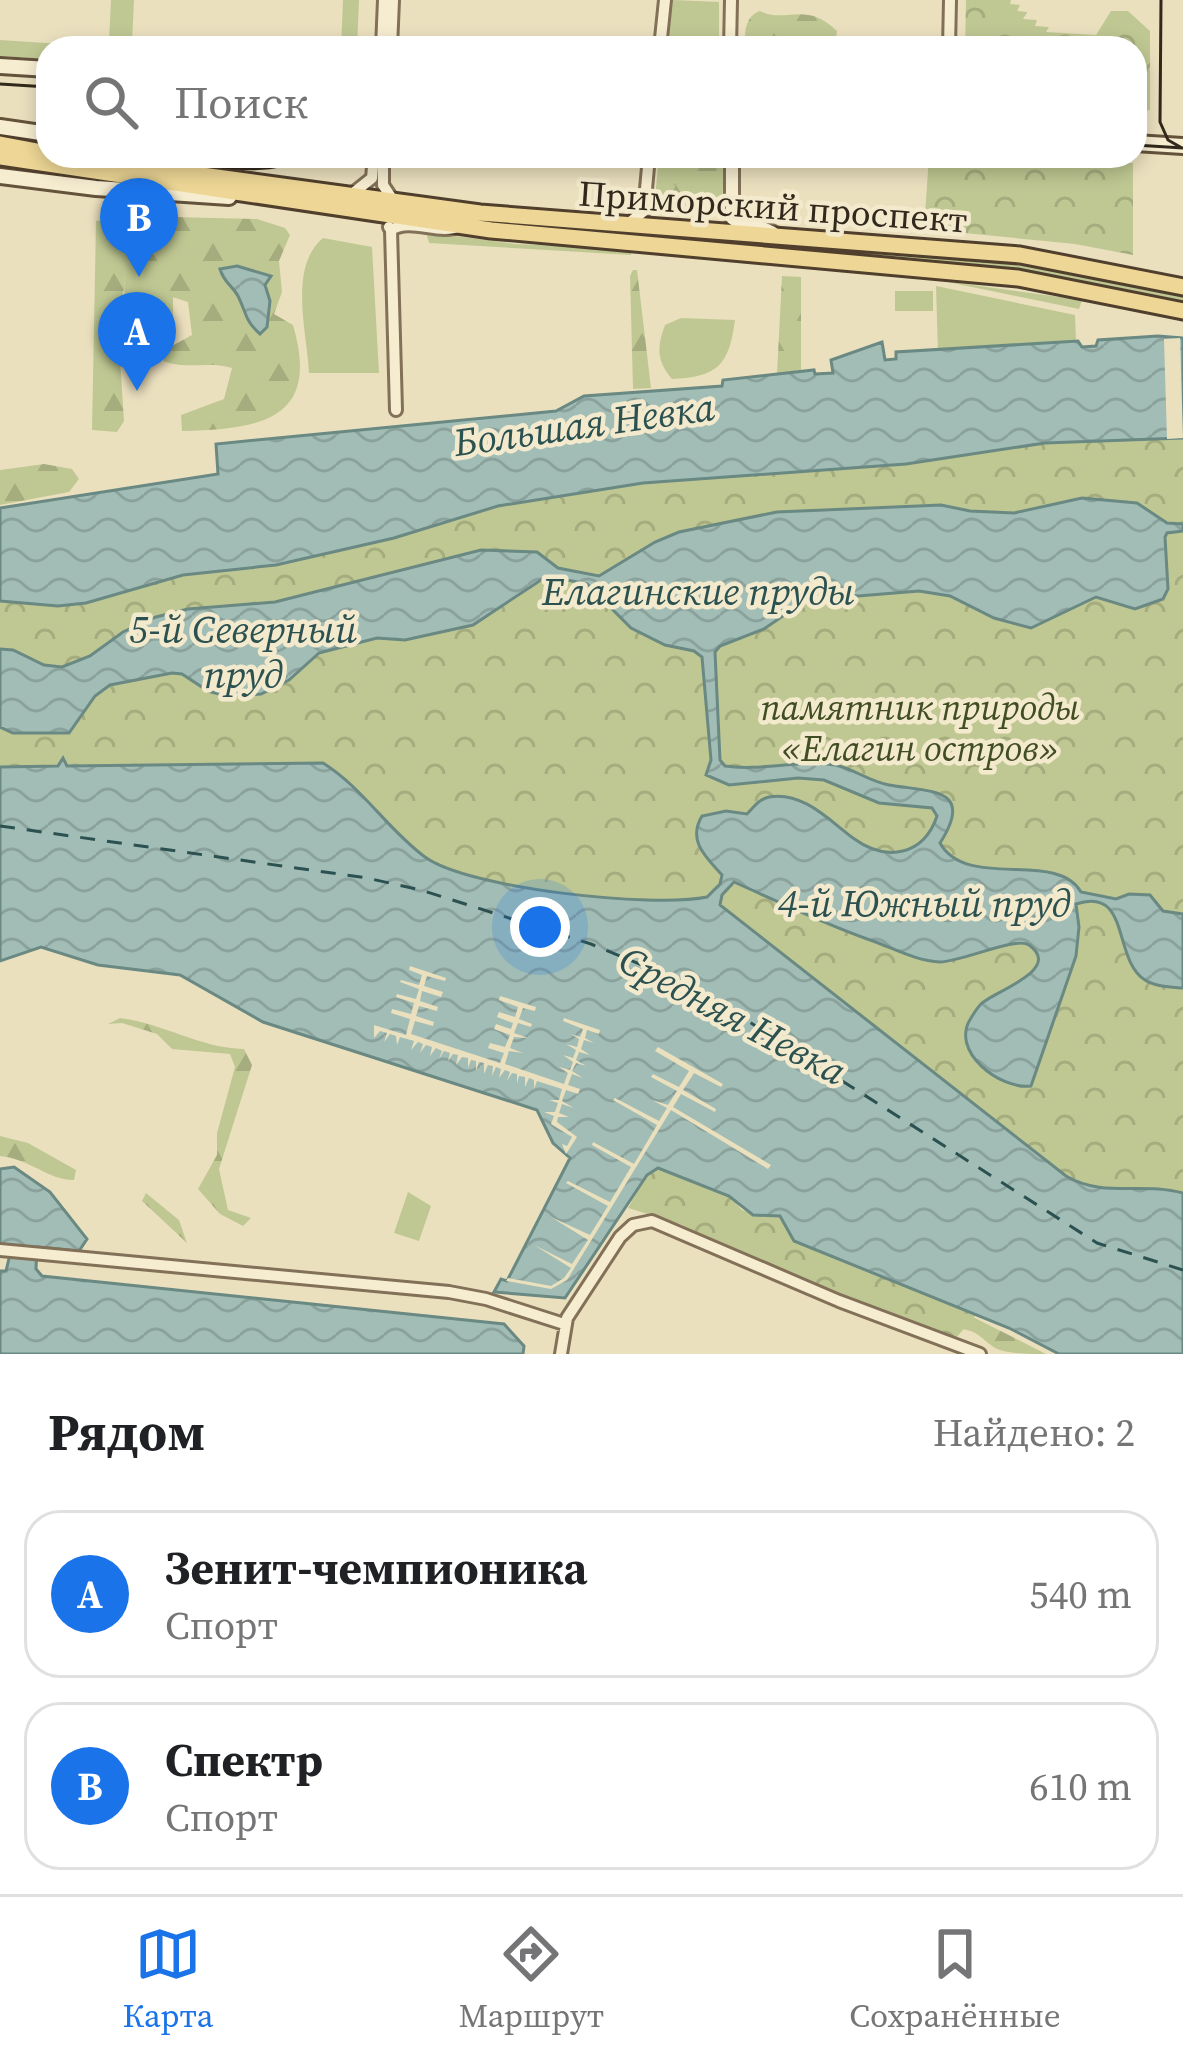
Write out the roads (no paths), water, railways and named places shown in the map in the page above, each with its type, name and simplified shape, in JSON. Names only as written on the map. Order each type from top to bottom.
[{"type":"main road","points":[[0,66],[36,68]]},
{"type":"main road","points":[[0,127],[36,132]]},
{"type":"main road","points":[[0,144],[36,151]]},
{"type":"main road","points":[[1147,144],[1183,146]]},
{"type":"main road","points":[[0,158],[36,160]]},
{"type":"main road","name":"Приморский проспект","points":[[103,168],[270,200]]},
{"type":"main road","name":"Приморский проспект","points":[[121,168],[480,213],[1020,255],[1183,287]]},
{"type":"main road","name":"Приморский проспект","points":[[0,176],[1018,278],[1183,311]]},
{"type":"street","points":[[386,36],[388,0]]},
{"type":"street","points":[[661,36],[665,0]]},
{"type":"street","points":[[730,0],[730,36]]},
{"type":"street","points":[[949,36],[950,0]]},
{"type":"street","points":[[352,194],[371,178],[375,168]]},
{"type":"street","points":[[381,168],[383,184],[393,200]]},
{"type":"street","points":[[625,225],[644,212],[649,168]]},
{"type":"street","points":[[732,168],[732,218],[740,224],[765,226],[777,237]]},
{"type":"street","points":[[375,212],[391,230],[396,410]]},
{"type":"street","points":[[644,212],[663,228]]},
{"type":"street","points":[[391,230],[400,224],[448,232],[464,226]]},
{"type":"street","points":[[561,1354],[564,1324],[620,1237],[633,1225],[652,1221],[839,1301],[980,1354]]},
{"type":"street","points":[[1,1250],[465,1294],[564,1324]]},
{"type":"water","points":[[237,266],[271,276],[265,285],[270,301],[267,327],[260,334],[220,269]]},
{"type":"water","name":"Большая Невка","points":[[1183,338],[1183,438],[1045,443],[906,464],[643,483],[498,506],[394,538],[276,565],[183,575],[86,603],[58,606],[0,601],[0,508],[218,474],[216,444],[556,411],[584,396],[722,386],[723,380],[814,370],[815,374],[833,373],[831,360],[882,342],[885,360],[896,359],[896,352],[1078,341],[1082,347],[1096,346],[1098,340]]},
{"type":"water","points":[[1082,498],[1137,503],[1167,523],[1183,524],[1183,531],[1165,537],[1168,589],[1163,599],[1135,609],[1096,597],[1031,628],[994,618],[950,596],[919,591],[812,596],[764,629],[715,652],[720,760],[725,766],[738,767],[835,765],[881,783],[932,792],[950,802],[953,811],[940,843],[953,857],[970,865],[1052,873],[1081,892],[1116,899],[1150,895],[1163,911],[1183,914],[1183,988],[1145,980],[1128,957],[1119,927],[1105,905],[1076,904],[1076,956],[1031,1086],[1019,1086],[981,1066],[972,1055],[966,1031],[981,1004],[1022,979],[1038,963],[1029,945],[931,961],[836,927],[734,882],[720,905],[1066,1176],[1094,1186],[1183,1193],[1183,1354],[1059,1354],[1009,1328],[794,1241],[780,1216],[753,1215],[729,1196],[658,1168],[647,1175],[565,1298],[494,1292],[501,1279],[507,1281],[570,1158],[553,1143],[537,1110],[263,1022],[180,975],[98,965],[41,947],[0,961],[0,767],[58,766],[63,758],[67,766],[323,763],[425,857],[448,868],[519,887],[606,898],[707,897],[722,875],[698,841],[702,816],[726,811],[747,814],[765,798],[793,798],[879,851],[914,847],[937,816],[932,808],[879,803],[824,780],[729,785],[706,775],[711,760],[702,657],[631,628],[587,584],[547,576],[473,625],[405,640],[377,638],[319,653],[289,680],[261,694],[226,696],[172,673],[110,685],[95,696],[69,733],[13,733],[0,727],[0,649],[62,667],[156,617],[188,609],[275,602],[481,550],[537,552],[558,568],[599,576],[679,532],[777,512],[941,505],[1014,513]]},
{"type":"water","points":[[14,1167],[50,1192],[87,1239],[79,1251],[37,1247],[36,1269],[42,1276],[504,1324],[524,1346],[523,1354],[0,1354],[0,1271],[6,1271],[12,1246],[0,1244],[0,1169]]},
{"type":"tram line","points":[[1161,0],[1160,122],[1168,140],[1182,148]]},
{"type":"tram line","points":[[0,84],[36,86]]},
{"type":"tram line","points":[[1147,146],[1183,148]]},
{"type":"tram line","points":[[240,168],[264,168]]},
{"type":"place","name":"Спектр","points":[[139,277]]},
{"type":"place","name":"Зенит-чемпионика","points":[[137,391]]},
{"type":"water label","name":"Елагинские пруды","points":[[698,591]]},
{"type":"water label","name":"5-й Северный пруд","points":[[243,652]]},
{"type":"water label","name":"4-й Южный пруд","points":[[924,903]]},
{"type":"water label","name":"Средняя Невка","points":[[733,1015]]},
{"type":"park label","name":"памятник природы «Елагин остров»","points":[[920,728]]}]
